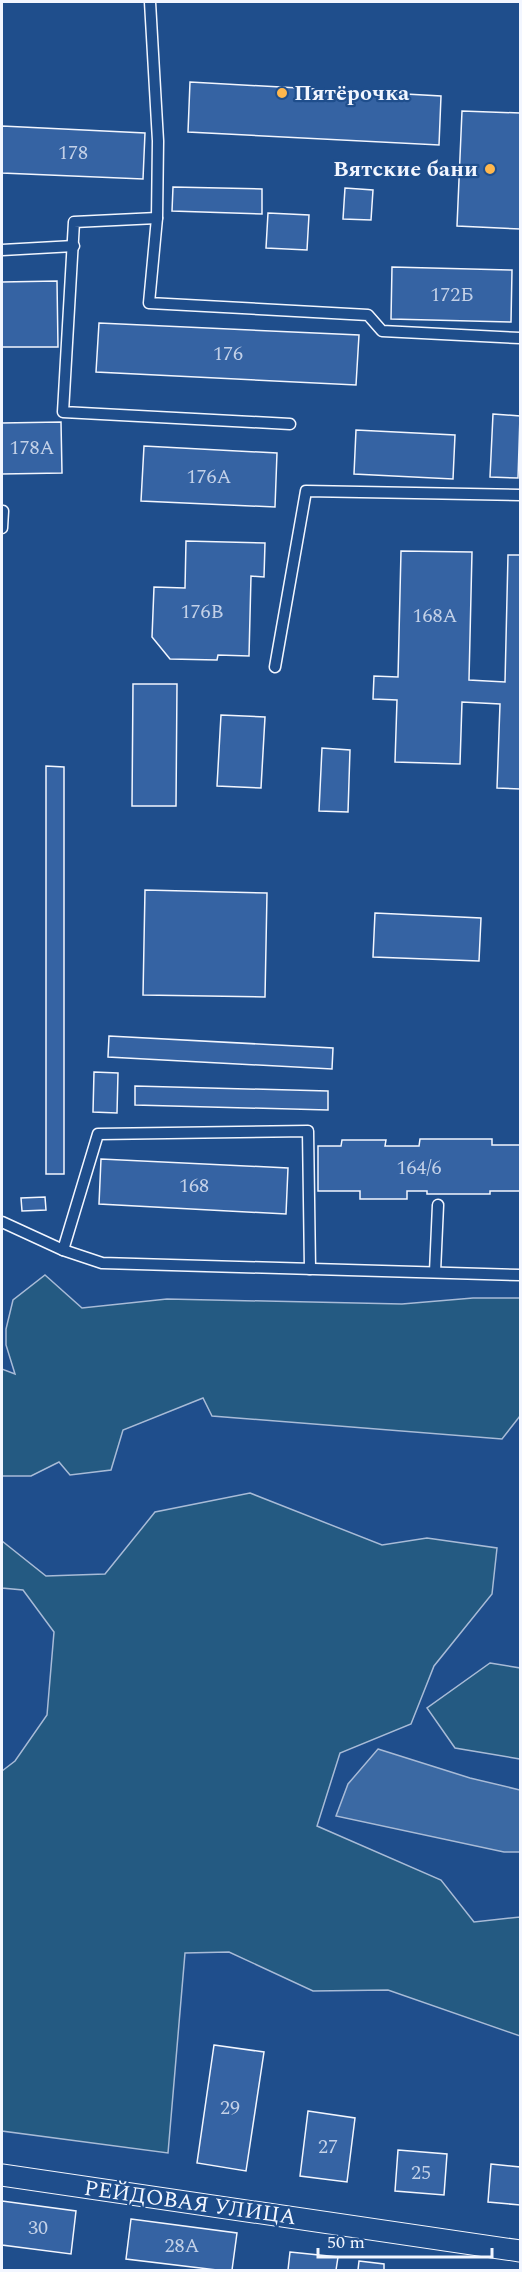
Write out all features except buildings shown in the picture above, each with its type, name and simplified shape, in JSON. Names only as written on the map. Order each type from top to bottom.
[{"type":"street","name":"РЕЙДОВАЯ УЛИЦА","points":[[2,2175],[520,2251]]},
{"type":"lane","points":[[150,2],[158,141],[157,218],[148,303],[368,315],[382,331],[520,338]]},
{"type":"lane","points":[[157,218],[74,222],[63,412],[291,424]]},
{"type":"lane","points":[[2,250],[74,246]]},
{"type":"lane","points":[[275,667],[306,491],[520,495]]},
{"type":"lane","points":[[2,528],[3,511]]},
{"type":"lane","points":[[63,1250],[98,1134],[308,1131],[310,1269]]},
{"type":"lane","points":[[435,1272],[438,1206]]},
{"type":"lane","points":[[2,1222],[63,1250],[102,1263],[520,1275]]},
{"type":"shaded area","points":[[45,1275],[82,1308],[167,1299],[402,1304],[473,1298],[520,1298],[520,1416],[502,1439],[212,1416],[203,1398],[123,1430],[111,1470],[70,1475],[59,1462],[31,1476],[2,1476],[2,1369],[15,1374],[6,1345],[6,1329],[13,1300]]},
{"type":"shaded area","points":[[250,1493],[382,1545],[427,1538],[497,1548],[492,1594],[434,1666],[411,1724],[340,1753],[317,1826],[441,1880],[474,1922],[520,1917],[520,2036],[388,1990],[313,1991],[229,1952],[185,1953],[168,2153],[2,2131],[2,1771],[15,1761],[47,1715],[54,1632],[23,1590],[2,1588],[2,1541],[46,1576],[105,1574],[155,1512]]},
{"type":"shaded area","points":[[490,1663],[520,1668],[520,1759],[455,1748],[427,1708]]},
{"type":"shaded area","points":[[378,1749],[470,1778],[520,1790],[520,1852],[504,1852],[336,1816],[348,1784]]},
{"type":"place","name":"Пятёрочка","points":[[282,93]]},
{"type":"place","name":"Вятские бани","points":[[490,169]]}]
